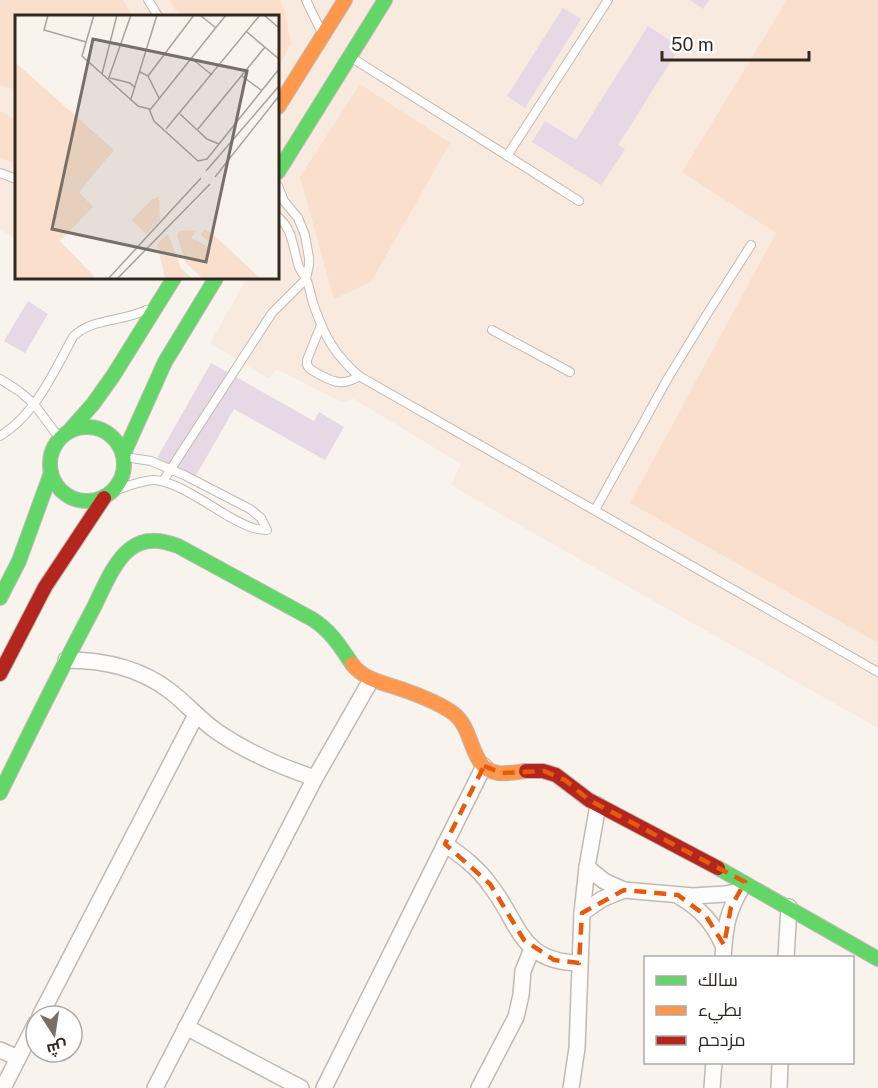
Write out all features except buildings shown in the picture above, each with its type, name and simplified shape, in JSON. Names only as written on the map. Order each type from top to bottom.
[{"type":"street","points":[[279,170],[336,46],[345,0]]},
{"type":"street","points":[[279,106],[336,46],[385,0]]},
{"type":"street","points":[[124,455],[155,382],[177,308],[174,279]]},
{"type":"street","points":[[108,495],[93,501],[82,501],[62,492],[51,473],[50,461],[53,449],[113,376],[177,308],[215,279]]},
{"type":"street","points":[[0,674],[45,587],[123,476],[124,455],[114,437],[98,428],[88,426],[79,427],[65,434]]},
{"type":"street","points":[[0,598],[19,561],[51,473]]},
{"type":"street","points":[[0,793],[66,660],[123,554],[142,542],[161,540],[178,546],[320,624],[340,644],[356,670],[371,680],[395,686],[451,712],[467,729],[475,754],[484,766],[496,773],[534,770],[554,774],[565,780],[579,794],[598,805],[742,886],[789,907],[878,959]]},
{"type":"street","points":[[66,660],[102,662],[120,666],[154,680],[225,737],[264,759],[315,778]]},
{"type":"street","points":[[155,1088],[315,778],[371,680]]},
{"type":"street","points":[[46,1004],[196,715]]},
{"type":"street","points":[[324,1088],[484,766]]},
{"type":"street","points":[[571,1088],[577,1048],[582,913],[598,805]]},
{"type":"street","points":[[445,844],[477,869],[490,884],[517,930],[532,949],[554,960],[579,963]]},
{"type":"street","points":[[587,867],[604,881],[624,890],[709,896],[742,886]]},
{"type":"street","points":[[723,951],[727,920],[742,886]]},
{"type":"street","points":[[582,913],[602,899],[624,890]]},
{"type":"street","points":[[678,895],[693,904],[706,916],[716,929],[723,951]]},
{"type":"street","points":[[786,956],[789,907]]},
{"type":"street","points":[[479,1088],[516,1017],[523,971],[532,949]]},
{"type":"street","points":[[186,1027],[301,1088]]},
{"type":"street","points":[[3,1088],[24,1046]]},
{"type":"street","points":[[0,1050],[18,1058]]},
{"type":"street","points":[[712,1088],[714,1064]]},
{"type":"street","points":[[779,1088],[780,1064]]},
{"type":"lane","points":[[148,0],[157,15]]},
{"type":"lane","points":[[306,0],[336,46],[579,201]]},
{"type":"lane","points":[[507,156],[608,0]]},
{"type":"lane","points":[[0,173],[15,179]]},
{"type":"lane","points":[[163,481],[272,313],[306,279],[309,258],[305,235],[298,218],[284,201],[279,188]]},
{"type":"lane","points":[[279,218],[290,231],[300,270],[306,279],[330,345],[343,363],[358,376],[878,672]]},
{"type":"lane","points":[[595,510],[668,378],[751,245]]},
{"type":"lane","points":[[0,436],[18,423],[34,404],[78,332],[91,325],[149,309],[177,308]]},
{"type":"lane","points":[[321,325],[307,365],[310,369],[340,383],[347,383],[358,376]]},
{"type":"lane","points":[[492,330],[570,372]]},
{"type":"lane","points":[[0,379],[19,391],[65,434]]},
{"type":"lane","points":[[108,495],[145,481],[163,481],[247,526],[267,530],[261,518],[250,509],[171,469],[151,461],[124,455]]},
{"type":"highlighted area","points":[[484,766],[502,773],[544,771],[565,780],[589,800],[745,882],[731,907],[724,945],[706,916],[678,895],[624,890],[582,913],[579,963],[554,960],[524,940],[490,884],[445,844]]},
{"type":"shaded area","points":[[0,0],[878,0],[878,728],[451,485],[461,464],[354,399],[341,402],[277,369],[269,379],[210,343],[246,279],[279,279],[279,15],[15,15],[15,238],[0,229]]},
{"type":"shaded area","points":[[0,0],[123,0],[132,15],[15,15],[15,90],[0,85]]},
{"type":"shaded area","points":[[170,0],[280,0],[285,12],[291,44],[279,65],[279,15],[178,15]]},
{"type":"shaded area","points":[[787,0],[878,0],[878,643],[630,503],[776,233],[682,172]]},
{"type":"shaded area","points":[[360,84],[450,143],[371,282],[334,299],[300,177]]},
{"type":"shaded area","points":[[0,111],[15,119],[15,164],[0,158]]},
{"type":"traffic: fast","points":[[279,170],[385,0]]},
{"type":"traffic: fast","points":[[70,430],[113,376],[173,279]]},
{"type":"traffic: fast","points":[[124,453],[165,362],[215,279]]},
{"type":"traffic: fast","points":[[80,427],[94,427],[108,433],[118,443],[124,457],[124,464],[122,478],[108,495],[94,501],[80,501],[66,495],[56,485],[50,471],[50,457],[56,443],[66,433],[80,427]]},
{"type":"traffic: fast","points":[[0,598],[19,561],[51,473]]},
{"type":"traffic: fast","points":[[0,793],[108,578],[118,562],[136,545],[148,541],[160,541],[178,546],[312,619],[329,633],[352,664]]},
{"type":"traffic: fast","points":[[718,868],[878,959]]},
{"type":"traffic: slow","points":[[279,105],[345,0]]},
{"type":"traffic: slow","points":[[352,664],[369,678],[423,697],[453,713],[460,720],[482,764],[489,770],[498,773],[526,771]]},
{"type":"traffic: jam","points":[[0,674],[45,587],[104,498]]},
{"type":"traffic: jam","points":[[526,771],[543,771],[556,775],[589,800],[718,868]]}]
